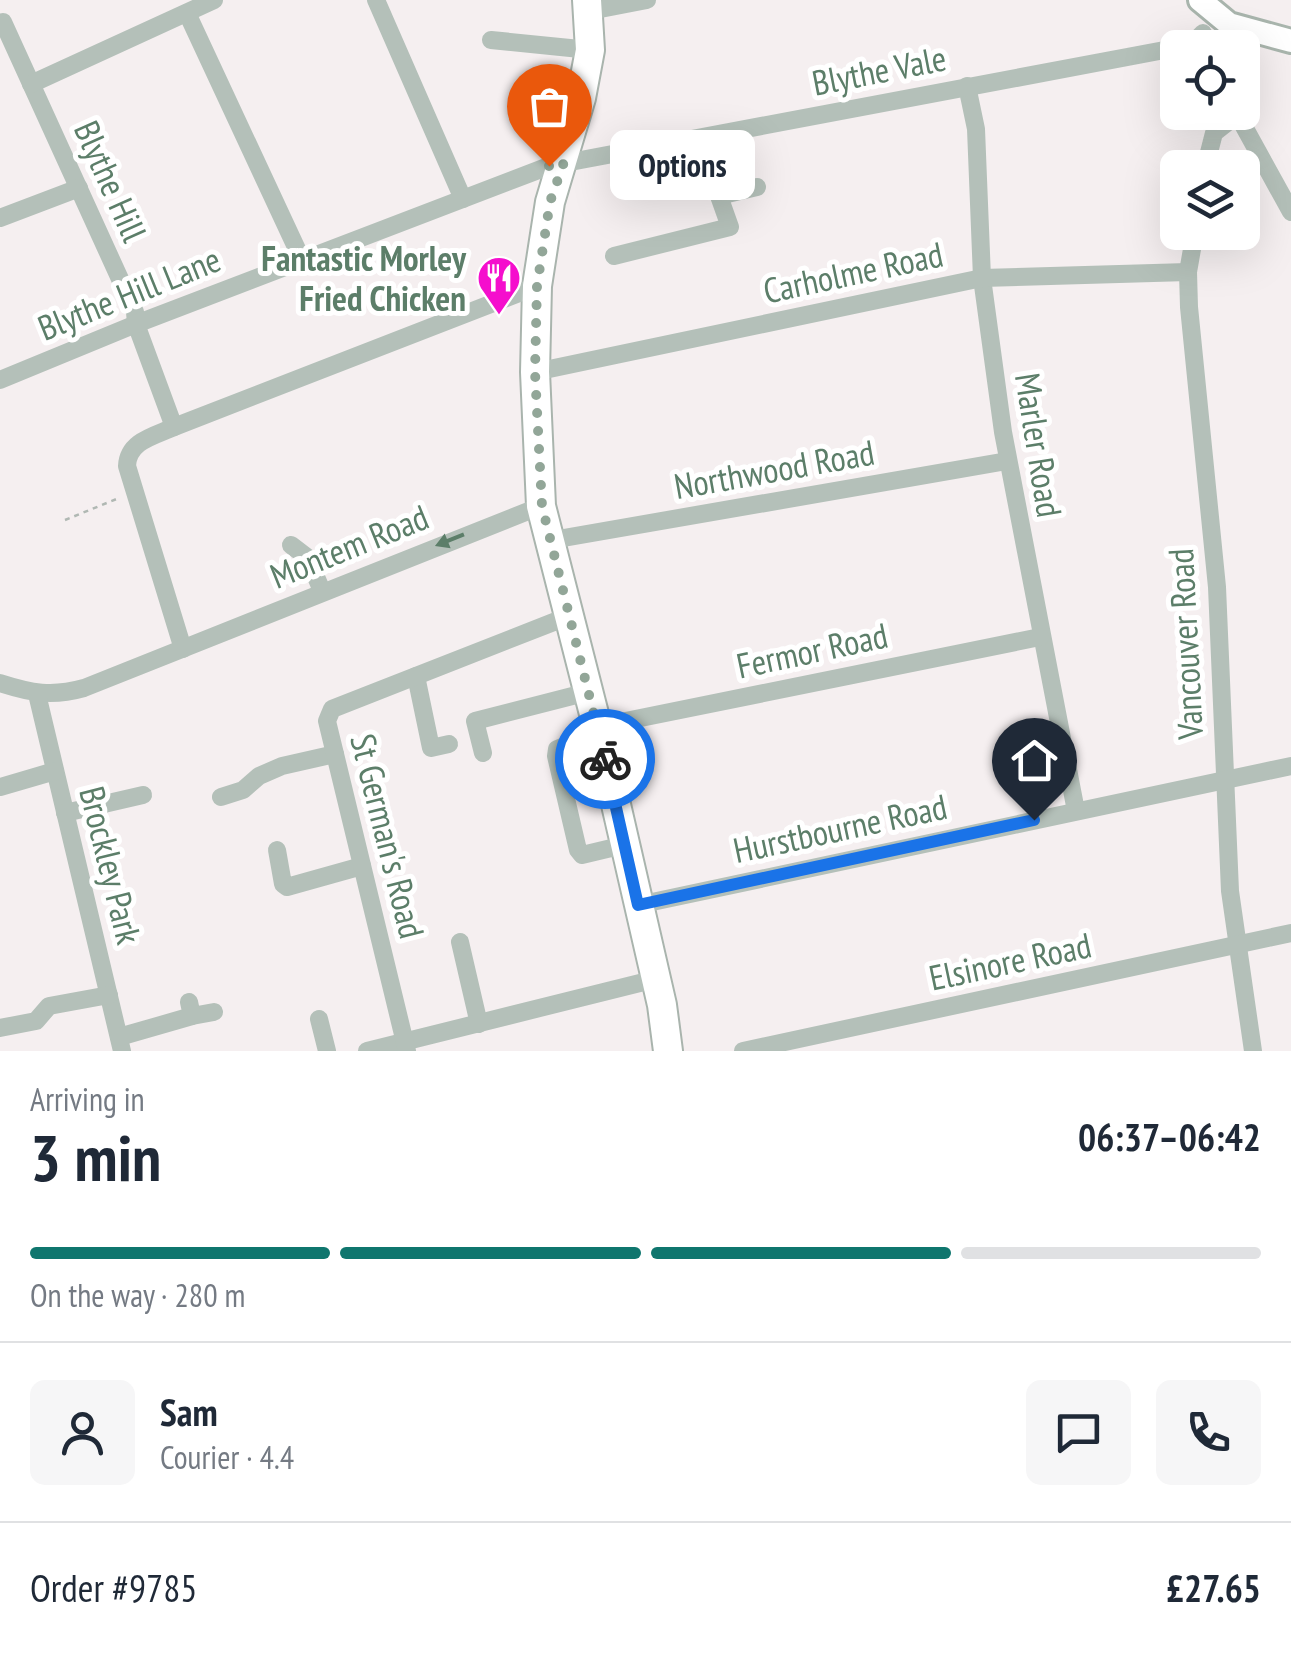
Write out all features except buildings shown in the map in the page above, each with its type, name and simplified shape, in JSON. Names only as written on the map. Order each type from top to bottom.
[{"type":"highway","points":[[588,6],[590,50],[582,98],[550,202],[537,286],[535,372],[542,506],[656,979],[668,1051]]},
{"type":"main road","points":[[1206,2],[1228,30]]},
{"type":"main road","points":[[1260,39],[1291,41]]},
{"type":"street","points":[[32,84],[214,0]]},
{"type":"street","points":[[376,0],[462,198]]},
{"type":"street","points":[[588,6],[647,0]]},
{"type":"street","points":[[187,13],[302,260]]},
{"type":"street","name":"Blythe Hill","points":[[3,22],[135,312],[174,426]]},
{"type":"street","points":[[491,40],[590,50]]},
{"type":"street","name":"Blythe Vale","points":[[564,162],[1160,50]]},
{"type":"street","name":"Marler Road","points":[[967,86],[976,129],[982,278],[1007,462],[1076,811]]},
{"type":"street","points":[[1245,130],[1291,212]]},
{"type":"street","points":[[614,256],[730,227],[704,138]]},
{"type":"street","name":"Blythe Hill Lane","points":[[0,380],[136,324],[564,162]]},
{"type":"street","points":[[719,196],[757,187]]},
{"type":"street","points":[[0,218],[79,188]]},
{"type":"street","name":"Vancouver Road","points":[[1192,250],[1188,272],[1217,587],[1224,779],[1236,945],[1253,1051]]},
{"type":"street","name":"Carholme Road","points":[[535,372],[982,278],[1188,272]]},
{"type":"street","points":[[183,649],[127,466],[127,454],[135,445],[174,426],[537,286]]},
{"type":"street","name":"Northwood Road","points":[[552,540],[1007,462]]},
{"type":"street","name":"Montem Road","points":[[36,694],[84,688],[542,506]]},
{"type":"street","points":[[291,544],[308,558],[322,591]]},
{"type":"street","name":"St German's Road","points":[[406,1047],[327,720],[332,709],[569,616]]},
{"type":"street","name":"Fermor Road","points":[[624,845],[582,855],[578,850],[556,761],[558,749],[598,733],[1040,637]]},
{"type":"street","points":[[416,676],[431,748],[449,744]]},
{"type":"street","points":[[0,683],[36,694]]},
{"type":"street","points":[[483,753],[475,721],[588,692]]},
{"type":"street","name":"Brockley Park","points":[[36,694],[121,1044]]},
{"type":"street","points":[[221,797],[244,790],[259,776],[282,766],[335,754]]},
{"type":"street","name":"Hurstbourne Road","points":[[638,905],[1291,766]]},
{"type":"street","points":[[0,787],[55,771]]},
{"type":"street","points":[[65,813],[143,795]]},
{"type":"street","points":[[278,850],[284,886],[362,866]]},
{"type":"street","name":"Elsinore Road","points":[[743,1051],[1291,933]]},
{"type":"street","points":[[460,942],[479,1024]]},
{"type":"street","points":[[367,1051],[406,1047],[479,1024],[656,979]]},
{"type":"street","points":[[0,1028],[36,1021],[50,1006],[109,995]]},
{"type":"street","points":[[121,1044],[190,1009],[214,1012]]},
{"type":"street","points":[[320,1020],[328,1051]]},
{"type":"path","points":[[65,520],[134,491]]},
{"type":"way so far","points":[[549,166],[564,162],[550,202],[537,286],[535,372],[542,506],[605,759]]},
{"type":"place","name":"Options","points":[[549,166]]},
{"type":"place","name":"Fantastic Morley Fried Chicken","points":[[499,316]]},
{"type":"route","points":[[605,759],[638,905],[1034,820]]}]
